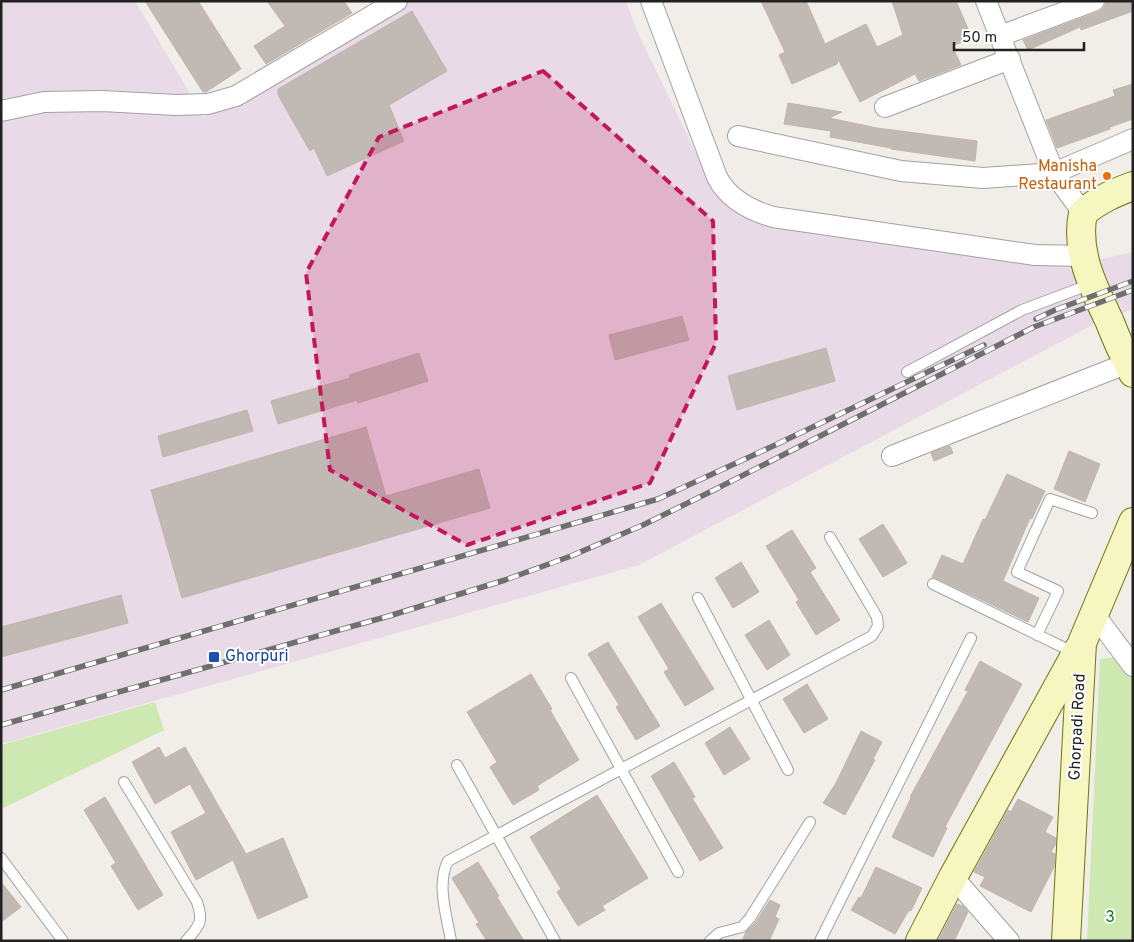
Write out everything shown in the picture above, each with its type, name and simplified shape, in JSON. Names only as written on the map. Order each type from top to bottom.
[{"type":"main road","points":[[1130,368],[1092,284],[1085,263],[1080,226],[1083,213],[1108,195],[1133,186]]},
{"type":"main road","name":"Ghorpadi Road","points":[[1066,941],[1079,648],[1133,522]]},
{"type":"main road","points":[[920,941],[953,877],[1079,648]]},
{"type":"street","points":[[1,111],[44,102],[208,104],[236,96],[398,1]]},
{"type":"street","points":[[651,1],[717,177],[723,188],[733,199],[773,217],[1035,255],[1084,256]]},
{"type":"street","points":[[986,1],[1054,173],[1083,213]]},
{"type":"street","points":[[1000,36],[1094,1]]},
{"type":"street","points":[[886,107],[1010,59]]},
{"type":"street","points":[[738,136],[901,170],[983,178],[1054,173],[1133,139]]},
{"type":"street","points":[[892,456],[1130,368]]},
{"type":"street","points":[[1094,614],[1133,666]]},
{"type":"street","points":[[953,877],[1009,941]]},
{"type":"lane","points":[[907,372],[1022,310],[1092,284]]},
{"type":"lane","points":[[1037,635],[1058,591],[1017,572],[1050,499],[1092,513]]},
{"type":"lane","points":[[451,941],[442,882],[448,861],[872,636],[878,626],[877,617],[830,536]]},
{"type":"lane","points":[[933,584],[1037,635],[1079,648]]},
{"type":"lane","points":[[698,598],[788,770]]},
{"type":"lane","points":[[820,941],[971,638]]},
{"type":"lane","points":[[572,678],[678,872]]},
{"type":"lane","points":[[457,765],[555,941]]},
{"type":"lane","points":[[124,782],[197,902],[202,915],[198,928],[186,941]]},
{"type":"lane","points":[[710,941],[719,933],[742,928],[810,822]]},
{"type":"lane","points":[[1,858],[63,941]]},
{"type":"highlighted area","points":[[543,71],[713,221],[716,343],[650,483],[467,545],[330,470],[306,273],[379,137]]},
{"type":"shaded area","points":[[1,1],[135,1],[204,117],[408,1],[626,1],[637,31],[714,191],[763,221],[857,240],[1043,263],[1098,260],[1133,252],[1133,309],[1098,322],[639,565],[1,744]]},
{"type":"green space","name":"3","points":[[1122,656],[1133,671],[1133,941],[1087,941],[1100,659]]},
{"type":"green space","points":[[155,702],[164,730],[1,809],[1,745]]},
{"type":"building","points":[[145,1],[198,1],[241,69],[206,92],[203,92]]},
{"type":"building","points":[[267,1],[344,1],[352,13],[266,64],[254,46],[285,26]]},
{"type":"building","points":[[761,1],[806,1],[825,44],[866,24],[877,47],[903,35],[892,1],[956,1],[972,38],[952,46],[961,65],[919,81],[915,74],[860,102],[838,59],[837,64],[792,84],[779,55],[785,52]]},
{"type":"building","points":[[1111,1],[1133,1],[1133,11],[1081,30],[1080,27],[1028,50],[1023,40],[1098,12],[1103,9],[1106,3]]},
{"type":"building","points":[[412,11],[447,71],[389,105],[404,141],[327,176],[314,148],[310,151],[278,95],[278,89]]},
{"type":"building","points":[[1133,84],[1133,119],[1057,148],[1046,120],[1115,96],[1113,90]]},
{"type":"building","points":[[788,103],[842,112],[829,118],[877,128],[977,141],[975,161],[891,149],[830,137],[831,131],[784,124]]},
{"type":"building","points":[[682,316],[689,340],[615,360],[609,335]]},
{"type":"building","points":[[826,348],[835,381],[737,410],[728,376]]},
{"type":"building","points":[[419,353],[428,381],[358,403],[357,400],[278,424],[271,401],[350,378],[349,375]]},
{"type":"building","points":[[247,410],[253,431],[163,457],[158,436]]},
{"type":"building","points":[[366,427],[386,496],[479,469],[490,508],[182,598],[151,490]]},
{"type":"building","points":[[950,446],[953,453],[934,461],[931,453]]},
{"type":"building","points":[[1069,451],[1100,464],[1085,502],[1054,489]]},
{"type":"building","points":[[1007,474],[1045,491],[1032,519],[1030,518],[1003,581],[1039,598],[1028,622],[932,577],[942,555],[963,564],[983,519],[985,520]]},
{"type":"building","points":[[883,524],[907,563],[883,577],[859,539]]},
{"type":"building","points":[[792,530],[816,568],[810,572],[840,620],[816,635],[796,602],[799,600],[766,546]]},
{"type":"building","points":[[741,562],[759,592],[733,608],[715,578]]},
{"type":"building","points":[[121,595],[128,623],[1,657],[1,627]]},
{"type":"building","points":[[661,603],[714,689],[685,706],[664,672],[669,669],[638,617]]},
{"type":"building","points":[[769,620],[790,655],[767,670],[745,635]]},
{"type":"building","points":[[608,642],[660,726],[636,740],[616,707],[619,705],[588,654]]},
{"type":"building","points":[[980,661],[1022,684],[945,827],[947,828],[933,857],[892,837],[910,797],[968,691],[965,690]]},
{"type":"building","points":[[531,674],[579,760],[537,786],[539,790],[513,805],[490,767],[497,762],[467,712]]},
{"type":"building","points":[[807,684],[828,719],[804,733],[783,699]]},
{"type":"building","points":[[730,727],[750,759],[724,775],[705,743]]},
{"type":"building","points":[[861,731],[882,742],[873,759],[875,760],[845,815],[823,803],[836,783]]},
{"type":"building","points":[[159,747],[165,758],[185,747],[246,854],[283,838],[308,897],[258,919],[233,860],[196,880],[171,832],[206,813],[190,784],[155,804],[132,762]]},
{"type":"building","points":[[674,762],[695,797],[692,798],[723,848],[700,861],[651,776]]},
{"type":"building","points":[[597,795],[648,878],[602,906],[605,910],[578,926],[557,892],[561,889],[530,837]]},
{"type":"building","points":[[105,797],[163,895],[138,910],[111,866],[116,863],[84,810]]},
{"type":"building","points":[[1018,799],[1053,817],[1045,832],[1056,838],[1056,843],[1051,852],[1055,854],[1054,867],[1031,912],[980,886],[985,877],[974,872],[1008,810],[1011,812]]},
{"type":"building","points":[[478,862],[524,941],[487,941],[476,924],[479,923],[452,878]]},
{"type":"building","points":[[876,867],[922,888],[911,911],[909,910],[895,934],[851,910],[859,897],[861,898]]},
{"type":"building","points":[[1,882],[21,907],[1,922]]},
{"type":"building","points":[[770,900],[780,905],[775,917],[779,919],[769,941],[742,941],[746,932],[756,922]]},
{"type":"building","points":[[957,904],[963,906],[968,912],[954,941],[938,941]]},
{"type":"railway","points":[[1036,319],[1133,281]]},
{"type":"railway","points":[[1,725],[389,616],[505,580],[571,556],[643,525],[714,490],[1034,327],[1133,290]]},
{"type":"railway","points":[[1,690],[658,499],[984,345]]},
{"type":"place","name":"Manisha Restaurant","points":[[1107,176]]},
{"type":"place","name":"Ghorpuri","points":[[214,657]]}]
